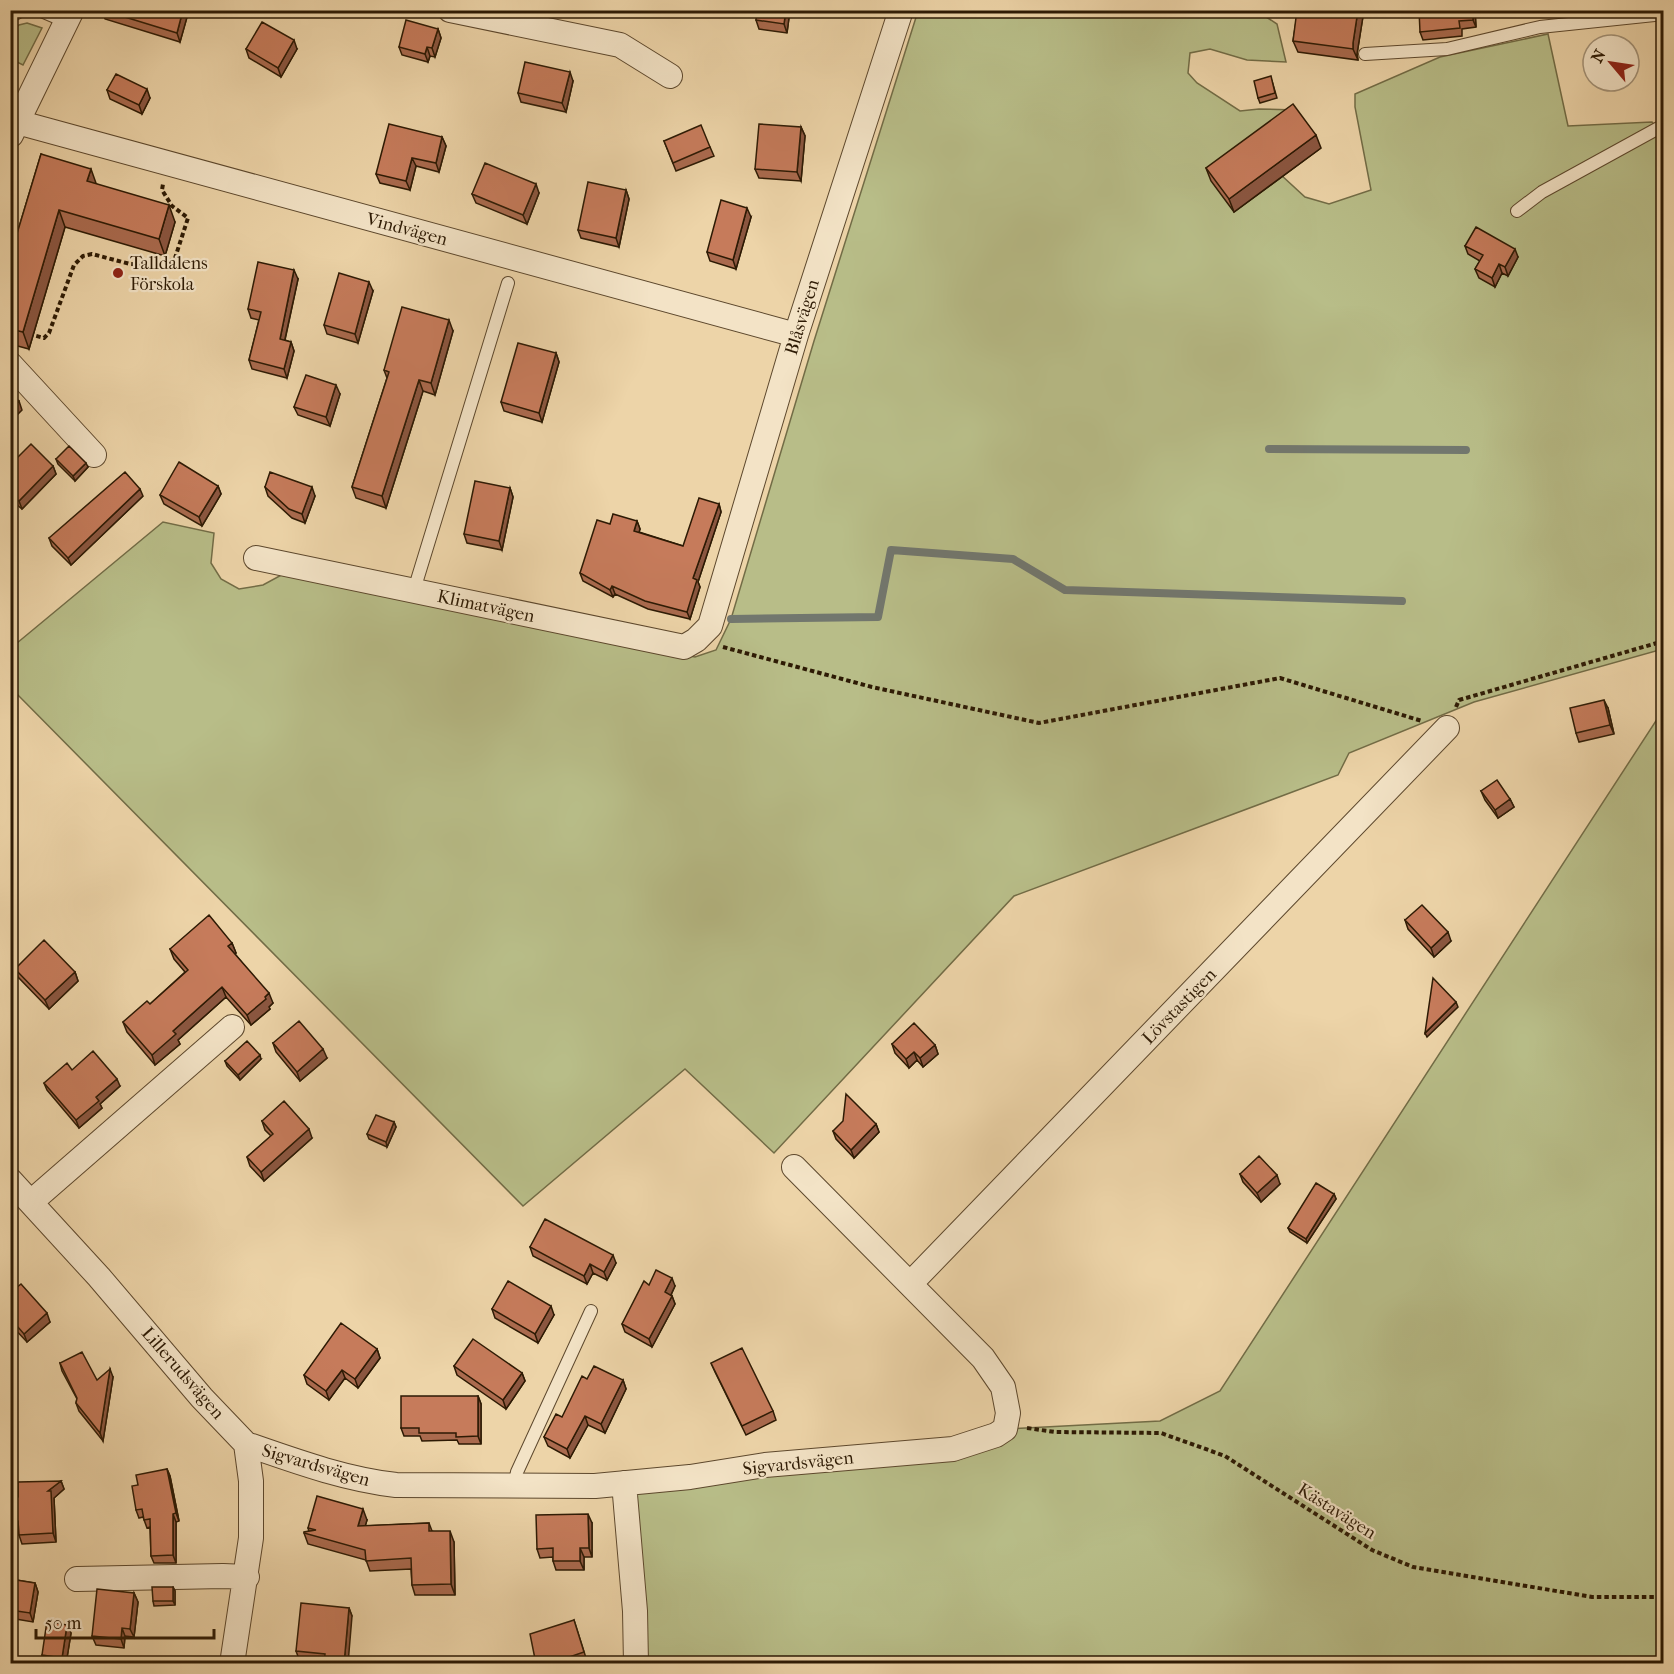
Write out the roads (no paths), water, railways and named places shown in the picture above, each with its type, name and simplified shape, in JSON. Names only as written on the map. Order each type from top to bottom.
[{"type":"street","points":[[450,10],[514,17],[620,45],[670,76]]},
{"type":"street","name":"Blåsvägen","points":[[703,633],[901,10]]},
{"type":"street","points":[[14,128],[70,16]]},
{"type":"street","name":"Vindvägen","points":[[14,128],[167,163],[796,335]]},
{"type":"street","points":[[10,364],[94,455]]},
{"type":"street","name":"Klimatvägen","points":[[256,558],[684,647],[703,633]]},
{"type":"street","name":"Lövstastigen","points":[[911,1283],[1447,728]]},
{"type":"street","points":[[31,1202],[232,1027]]},
{"type":"street","points":[[794,1167],[911,1283]]},
{"type":"street","name":"Lillerudsvägen","points":[[10,1180],[99,1277],[202,1398],[246,1444]]},
{"type":"street","name":"Sigvardsvägen","points":[[246,1444],[316,1468],[372,1482],[396,1485],[595,1486],[690,1477],[765,1465],[953,1449],[996,1435],[1005,1429],[1008,1413],[1006,1396],[999,1380],[983,1358],[911,1283]]},
{"type":"street","points":[[232,1664],[247,1577],[252,1515],[251,1480],[246,1444]]},
{"type":"street","points":[[624,1484],[635,1611],[636,1664]]},
{"type":"street","points":[[77,1579],[223,1575],[247,1577]]},
{"type":"lane","points":[[10,17],[22,10]]},
{"type":"lane","points":[[39,10],[70,16]]},
{"type":"lane","points":[[1365,54],[1447,49],[1540,27],[1664,14]]},
{"type":"lane","points":[[1517,212],[1542,192],[1664,125]]},
{"type":"lane","points":[[414,590],[508,284]]},
{"type":"lane","points":[[514,1486],[518,1472],[591,1311]]},
{"type":"waterway","points":[[1269,449],[1466,450]]},
{"type":"waterway","points":[[731,619],[878,617],[891,550],[1013,559],[1065,590],[1402,601]]},
{"type":"place","name":"Talldalens Förskola","points":[[118,273]]}]
